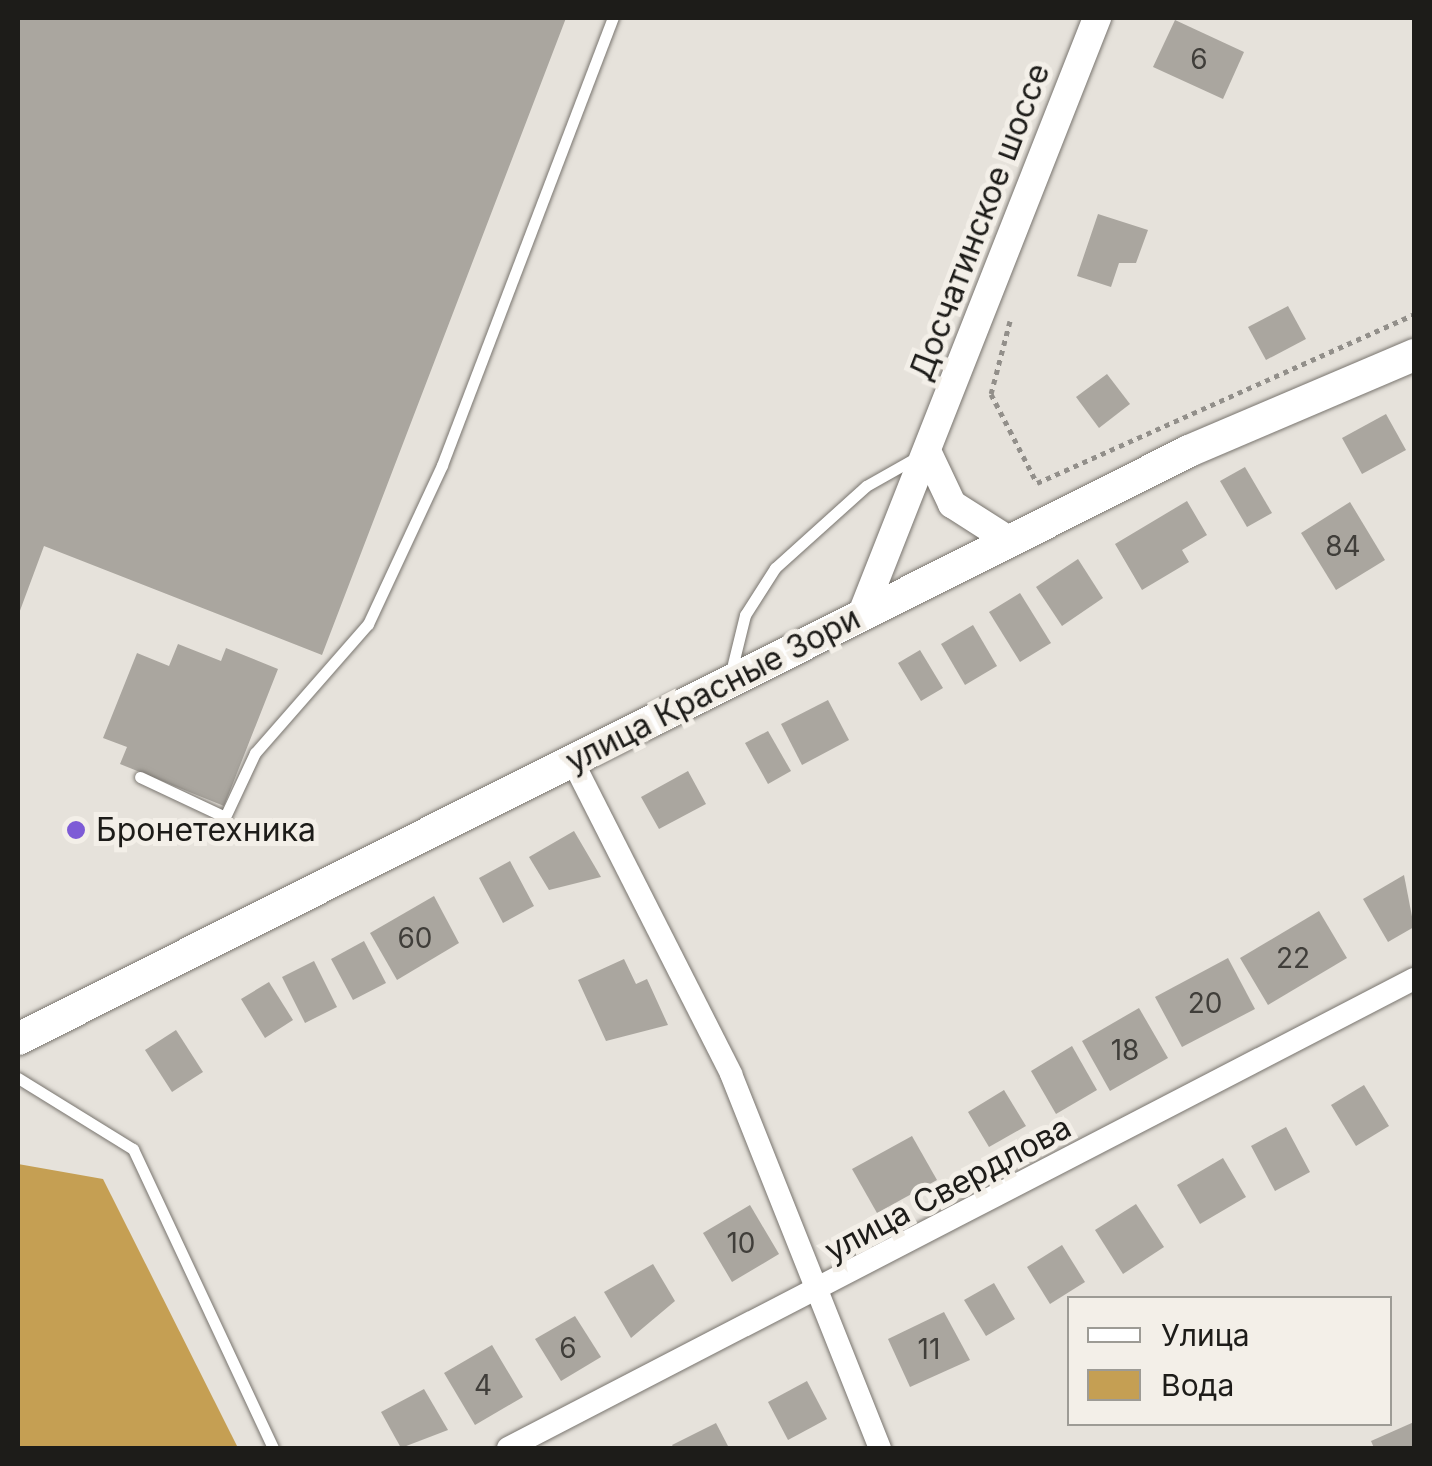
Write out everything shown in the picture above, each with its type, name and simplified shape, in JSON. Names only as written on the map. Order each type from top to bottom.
[{"type":"main road","name":"улица Красные Зори","points":[[18,1040],[1282,407],[1414,356]]},
{"type":"street","name":"Досчатинское шоссе","points":[[861,616],[1097,18]]},
{"type":"street","points":[[927,452],[952,504],[1010,541]]},
{"type":"street","points":[[572,760],[693,994],[824,1291],[880,1448]]},
{"type":"street","name":"улица Свердлова","points":[[508,1448],[824,1291],[1414,979]]},
{"type":"lane","points":[[140,777],[225,817],[255,753],[368,624],[442,465],[613,18]]},
{"type":"lane","points":[[729,682],[745,614],[775,568],[866,486],[927,452]]},
{"type":"lane","points":[[18,1078],[132,1149],[273,1448]]},
{"type":"path","points":[[1004,354],[991,394],[1036,484],[1414,314]]},
{"type":"water","points":[[18,1164],[103,1179],[238,1448],[18,1448]]},
{"type":"building","points":[[18,18],[566,18],[322,655],[44,546],[18,616]]},
{"type":"building","points":[[1175,20],[1244,52],[1223,99],[1153,67]]},
{"type":"building","points":[[1098,214],[1148,230],[1136,263],[1119,263],[1111,287],[1077,276]]},
{"type":"building","points":[[1288,306],[1306,339],[1266,360],[1248,327]]},
{"type":"building","points":[[1107,374],[1130,404],[1099,428],[1076,397]]},
{"type":"building","points":[[1386,414],[1406,450],[1362,474],[1342,438]]},
{"type":"building","points":[[1245,467],[1272,513],[1247,527],[1220,481]]},
{"type":"building","points":[[1187,501],[1207,535],[1182,550],[1189,562],[1142,590],[1115,544]]},
{"type":"building","points":[[1350,502],[1385,560],[1336,590],[1301,533]]},
{"type":"building","points":[[1078,559],[1103,598],[1062,626],[1036,587]]},
{"type":"building","points":[[1020,593],[1051,643],[1020,662],[989,612]]},
{"type":"building","points":[[973,625],[997,666],[965,685],[941,644]]},
{"type":"building","points":[[178,644],[221,661],[226,648],[278,669],[224,806],[120,764],[127,747],[103,738],[137,653],[169,666]]},
{"type":"building","points":[[920,650],[943,688],[921,701],[898,663]]},
{"type":"building","points":[[828,700],[849,740],[802,765],[781,724]]},
{"type":"building","points":[[768,731],[791,771],[768,784],[745,743]]},
{"type":"building","points":[[688,771],[706,804],[659,829],[641,797]]},
{"type":"building","points":[[574,831],[601,877],[549,890],[529,857]]},
{"type":"building","points":[[510,861],[534,906],[503,923],[479,878]]},
{"type":"building","points":[[1404,875],[1414,927],[1388,942],[1363,899]]},
{"type":"building","points":[[434,896],[459,943],[397,980],[370,933]]},
{"type":"building","points":[[1319,911],[1347,958],[1268,1005],[1240,958]]},
{"type":"building","points":[[364,941],[386,983],[353,1000],[331,959]]},
{"type":"building","points":[[1228,958],[1255,1009],[1182,1047],[1155,997]]},
{"type":"building","points":[[624,959],[636,984],[647,979],[668,1025],[606,1041],[578,980]]},
{"type":"building","points":[[314,961],[337,1007],[305,1023],[282,977]]},
{"type":"building","points":[[269,982],[293,1020],[265,1038],[241,999]]},
{"type":"building","points":[[1139,1008],[1168,1058],[1110,1091],[1082,1041]]},
{"type":"building","points":[[176,1030],[203,1072],[172,1092],[145,1050]]},
{"type":"building","points":[[1072,1046],[1097,1090],[1056,1114],[1031,1071]]},
{"type":"building","points":[[1364,1085],[1389,1126],[1356,1146],[1331,1105]]},
{"type":"building","points":[[1004,1090],[1026,1126],[989,1147],[968,1112]]},
{"type":"building","points":[[1286,1127],[1310,1172],[1275,1191],[1251,1146]]},
{"type":"building","points":[[912,1136],[937,1180],[877,1213],[852,1169]]},
{"type":"building","points":[[1223,1158],[1246,1197],[1200,1224],[1177,1185]]},
{"type":"building","points":[[1136,1204],[1164,1247],[1123,1274],[1095,1230]]},
{"type":"building","points":[[750,1205],[779,1254],[732,1282],[703,1233]]},
{"type":"building","points":[[1062,1245],[1085,1282],[1050,1304],[1027,1267]]},
{"type":"building","points":[[653,1264],[675,1301],[631,1338],[604,1292]]},
{"type":"building","points":[[994,1283],[1015,1319],[986,1336],[964,1300]]},
{"type":"building","points":[[944,1312],[970,1360],[910,1387],[888,1339]]},
{"type":"building","points":[[575,1316],[601,1357],[561,1381],[535,1339]]},
{"type":"building","points":[[492,1345],[523,1397],[475,1425],[444,1373]]},
{"type":"building","points":[[807,1381],[827,1419],[788,1440],[768,1402]]},
{"type":"building","points":[[424,1389],[448,1430],[401,1448],[381,1412]]},
{"type":"building","points":[[1414,1422],[1414,1448],[1374,1448],[1371,1441]]},
{"type":"building","points":[[716,1423],[729,1448],[672,1445]]},
{"type":"place","name":"Бронетехника","points":[[76,830]]}]
